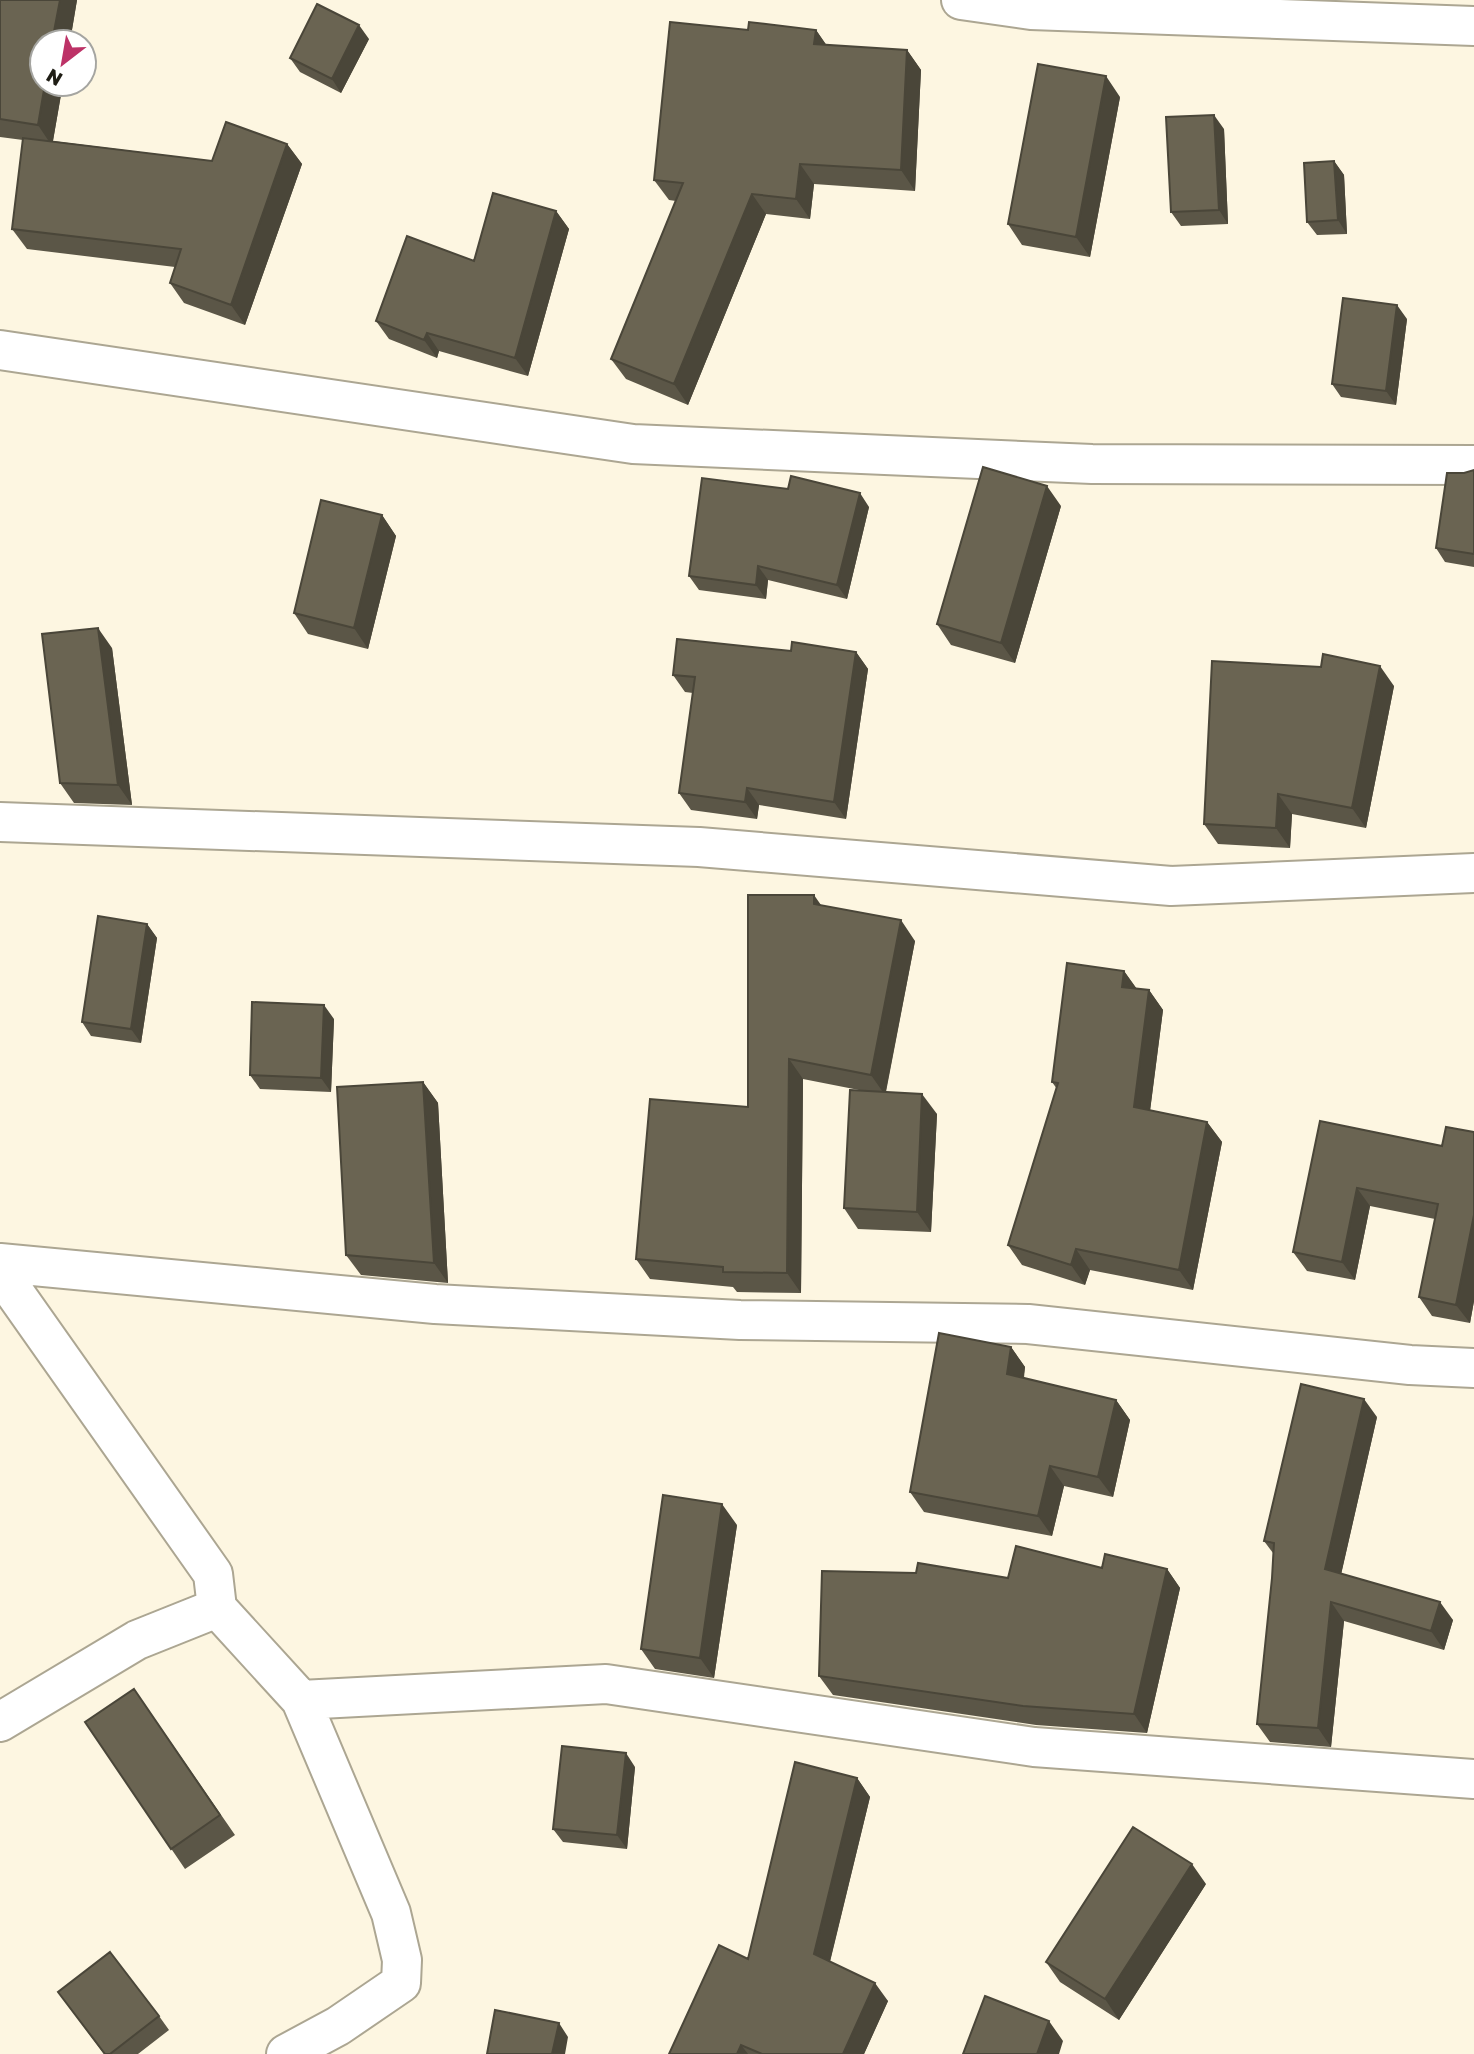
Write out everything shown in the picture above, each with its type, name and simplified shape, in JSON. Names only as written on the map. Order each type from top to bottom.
[{"type":"street","points":[[961,0],[1031,10],[1474,26]]},
{"type":"street","points":[[0,351],[633,444],[1093,464],[1474,466]]},
{"type":"street","points":[[0,822],[699,847],[1171,886],[1474,873]]},
{"type":"street","points":[[0,1263],[435,1304],[740,1320],[1028,1324],[1410,1365],[1474,1368]]},
{"type":"street","points":[[0,1272],[213,1574],[217,1608],[301,1700],[391,1913],[402,1960],[401,1983],[338,2026],[286,2054]]},
{"type":"street","points":[[0,1722],[136,1640],[217,1608]]},
{"type":"street","points":[[301,1700],[606,1684],[1034,1746],[1474,1779]]},
{"type":"building","points":[[0,0],[60,0],[55,28],[28,28],[28,98],[43,98],[38,125],[0,119]]},
{"type":"building","points":[[317,4],[359,25],[332,79],[290,58]]},
{"type":"building","points":[[670,22],[748,30],[749,22],[816,30],[814,44],[907,50],[901,170],[800,164],[796,199],[752,194],[674,384],[611,359],[683,183],[654,180]]},
{"type":"building","points":[[1038,64],[1106,76],[1076,237],[1008,224]]},
{"type":"building","points":[[1214,115],[1219,210],[1171,212],[1166,117]]},
{"type":"building","points":[[226,122],[287,144],[231,305],[170,283],[181,249],[12,229],[23,138],[212,161]]},
{"type":"building","points":[[1334,161],[1338,220],[1307,222],[1304,163]]},
{"type":"building","points":[[493,193],[556,211],[515,358],[427,333],[424,340],[376,321],[407,236],[474,261]]},
{"type":"building","points":[[1343,298],[1397,305],[1386,391],[1332,384]]},
{"type":"building","points":[[983,467],[1047,486],[1001,643],[937,624]]},
{"type":"building","points":[[1474,470],[1474,554],[1436,548],[1447,473]]},
{"type":"building","points":[[791,476],[860,493],[837,585],[758,566],[756,585],[689,576],[702,478],[788,489]]},
{"type":"building","points":[[321,500],[382,515],[354,628],[294,613]]},
{"type":"building","points":[[98,628],[118,785],[60,783],[42,634]]},
{"type":"building","points":[[677,639],[791,651],[792,642],[856,652],[834,802],[747,788],[745,802],[679,793],[695,677],[673,675]]},
{"type":"building","points":[[1323,654],[1380,666],[1352,808],[1278,794],[1276,828],[1204,824],[1212,661],[1321,667]]},
{"type":"building","points":[[748,895],[814,895],[814,904],[901,920],[871,1075],[789,1059],[787,1273],[723,1272],[723,1267],[636,1259],[650,1099],[748,1107]]},
{"type":"building","points":[[98,916],[147,924],[131,1029],[82,1022]]},
{"type":"building","points":[[1067,963],[1124,971],[1122,987],[1149,990],[1134,1107],[1207,1122],[1179,1270],[1076,1249],[1071,1265],[1008,1245],[1058,1083],[1052,1082]]},
{"type":"building","points":[[252,1002],[324,1005],[321,1078],[250,1075]]},
{"type":"building","points":[[423,1082],[434,1263],[346,1255],[337,1087]]},
{"type":"building","points":[[850,1090],[922,1094],[917,1212],[844,1208]]},
{"type":"building","points":[[1320,1121],[1442,1146],[1446,1127],[1474,1132],[1474,1215],[1456,1305],[1419,1297],[1438,1204],[1357,1188],[1342,1262],[1293,1252]]},
{"type":"building","points":[[939,1333],[1011,1347],[1007,1374],[1116,1400],[1098,1477],[1050,1466],[1038,1516],[910,1492]]},
{"type":"building","points":[[1301,1384],[1364,1399],[1325,1569],[1440,1602],[1431,1631],[1331,1602],[1318,1728],[1257,1724],[1274,1543],[1264,1541]]},
{"type":"building","points":[[663,1495],[722,1504],[700,1658],[641,1649]]},
{"type":"building","points":[[1016,1546],[1102,1568],[1105,1554],[1167,1569],[1134,1714],[1023,1706],[819,1676],[822,1571],[916,1573],[918,1563],[1008,1578]]},
{"type":"building","points":[[134,1689],[220,1815],[171,1849],[85,1722]]},
{"type":"building","points":[[562,1746],[626,1753],[617,1835],[553,1829]]},
{"type":"building","points":[[795,1762],[857,1778],[814,1954],[875,1983],[843,2054],[762,2054],[741,2045],[737,2054],[669,2054],[719,1945],[748,1959]]},
{"type":"building","points":[[1133,1827],[1192,1864],[1105,1999],[1046,1962]]},
{"type":"building","points":[[110,1952],[159,2016],[110,2054],[105,2054],[58,1992]]},
{"type":"building","points":[[985,1996],[1049,2021],[1037,2054],[963,2054]]},
{"type":"building","points":[[495,2010],[559,2023],[552,2054],[487,2054]]}]
